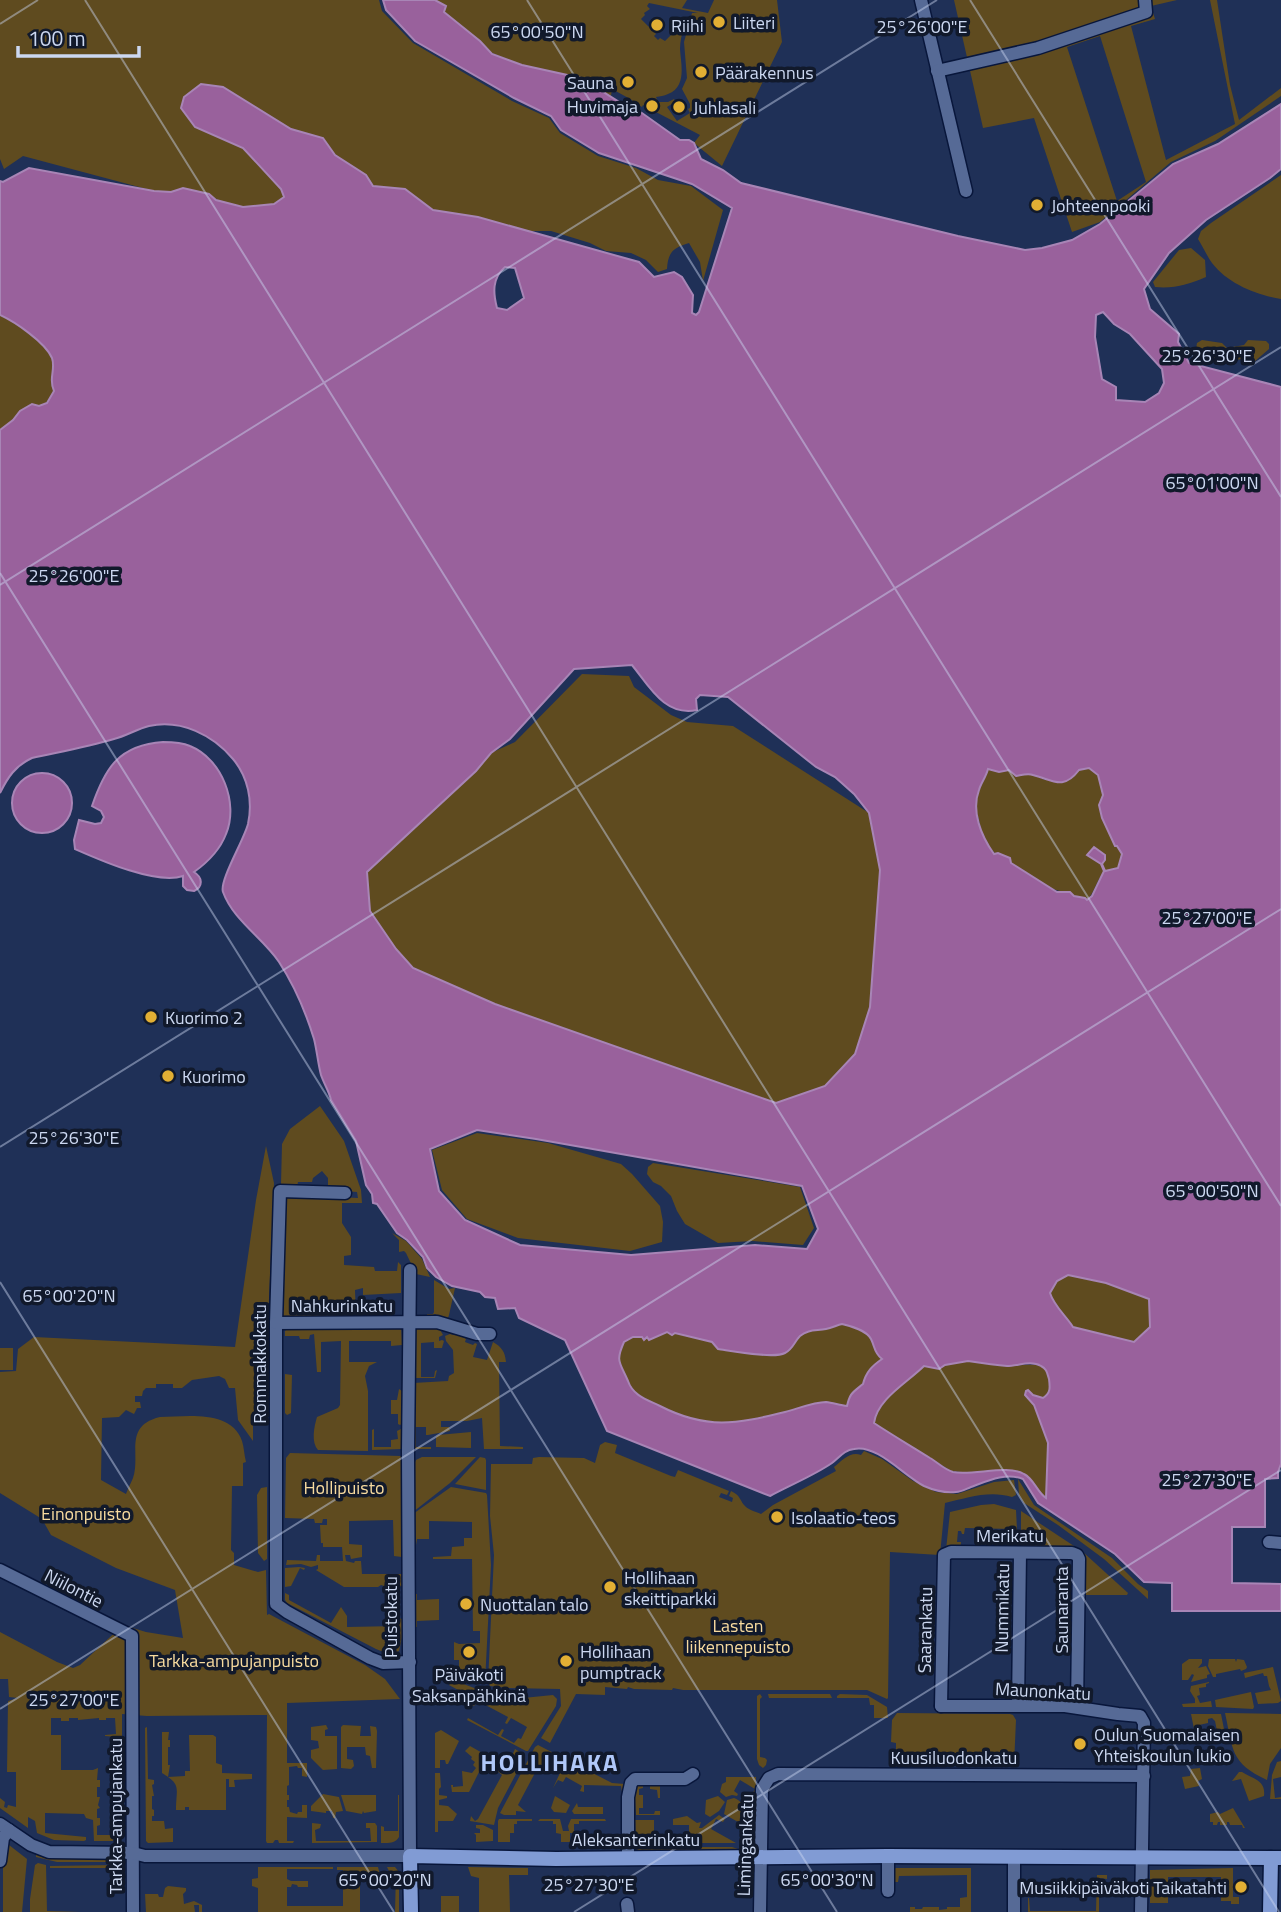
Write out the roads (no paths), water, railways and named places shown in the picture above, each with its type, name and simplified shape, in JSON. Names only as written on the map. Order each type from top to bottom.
[{"type":"main road","name":"Aleksanterinkatu","points":[[410,1856],[628,1859],[888,1856],[1276,1858]]},
{"type":"main road","name":"Puistokatu","points":[[410,1856],[411,1912]]},
{"type":"main road","points":[[1270,1912],[1276,1858]]},
{"type":"street","points":[[921,0],[966,191]]},
{"type":"street","points":[[937,71],[1038,48],[1146,12],[1144,0]]},
{"type":"street","name":"Rommakkokatu","points":[[345,1193],[280,1191],[276,1323],[276,1604],[370,1658],[383,1662],[410,1662]]},
{"type":"street","name":"Puistokatu","points":[[410,1270],[410,1856]]},
{"type":"street","points":[[408,1323],[437,1322],[477,1334],[491,1334]]},
{"type":"street","name":"Nahkurinkatu","points":[[276,1323],[408,1323]]},
{"type":"street","name":"Merikatu","points":[[944,1555],[951,1552],[1077,1555]]},
{"type":"street","name":"Nummikatu","points":[[1018,1705],[1020,1553]]},
{"type":"street","name":"Saarankatu","points":[[937,1708],[944,1555]]},
{"type":"street","name":"Saunaranta","points":[[1077,1555],[1080,1597],[1077,1707]]},
{"type":"street","name":"Niilontie","points":[[0,1570],[132,1636]]},
{"type":"street","name":"Tarkka-ampujankatu","points":[[132,1636],[133,1912]]},
{"type":"street","name":"Maunonkatu","points":[[937,1708],[1018,1705],[1077,1707],[1142,1717],[1143,1776]]},
{"type":"street","points":[[628,1859],[628,1797],[631,1783],[635,1779],[685,1779],[693,1774]]},
{"type":"street","name":"Kuusiluodonkatu","points":[[767,1780],[778,1774],[1143,1776]]},
{"type":"street","points":[[1141,1912],[1143,1776]]},
{"type":"street","name":"Limingankatu","points":[[760,1912],[762,1789],[767,1780]]},
{"type":"street","points":[[0,1861],[4,1827]]},
{"type":"street","name":"Aleksanterinkatu","points":[[4,1827],[37,1849],[49,1852],[133,1853],[145,1856],[410,1856]]},
{"type":"street","points":[[888,1856],[888,1891]]},
{"type":"street","points":[[1014,1857],[1014,1912]]},
{"type":"place","name":"Liiteri","points":[[719,22]]},
{"type":"place","name":"Riihi","points":[[657,25]]},
{"type":"place","name":"Päärakennus","points":[[701,72]]},
{"type":"place","name":"Sauna","points":[[628,82]]},
{"type":"place","name":"Huvimaja","points":[[652,106]]},
{"type":"place","name":"Juhlasali","points":[[679,107]]},
{"type":"place","name":"Johteenpooki","points":[[1037,205]]},
{"type":"place","name":"Kuorimo 2","points":[[151,1017]]},
{"type":"place","name":"Kuorimo","points":[[168,1076]]},
{"type":"place","name":"Isolaatio-teos","points":[[777,1517]]},
{"type":"place","name":"Hollihaan skeittiparkki","points":[[610,1587]]},
{"type":"place","name":"Nuottalan talo","points":[[466,1604]]},
{"type":"place","name":"Päiväkoti Saksanpähkinä","points":[[469,1652]]},
{"type":"place","name":"Hollihaan pumptrack","points":[[566,1661]]},
{"type":"place","name":"Oulun Suomalaisen Yhteiskoulun lukio","points":[[1080,1744]]},
{"type":"place","name":"Musiikkipäiväkoti Taikatahti","points":[[1241,1887]]},
{"type":"district","name":"HOLLIHAKA","points":[[550,1762]]},
{"type":"park label","name":"Hollipuisto","points":[[344,1487]]},
{"type":"park label","name":"Einonpuisto","points":[[86,1513]]},
{"type":"park label","name":"Lasten liikennepuisto","points":[[738,1635]]},
{"type":"park label","name":"Tarkka-ampujanpuisto","points":[[234,1660]]}]
